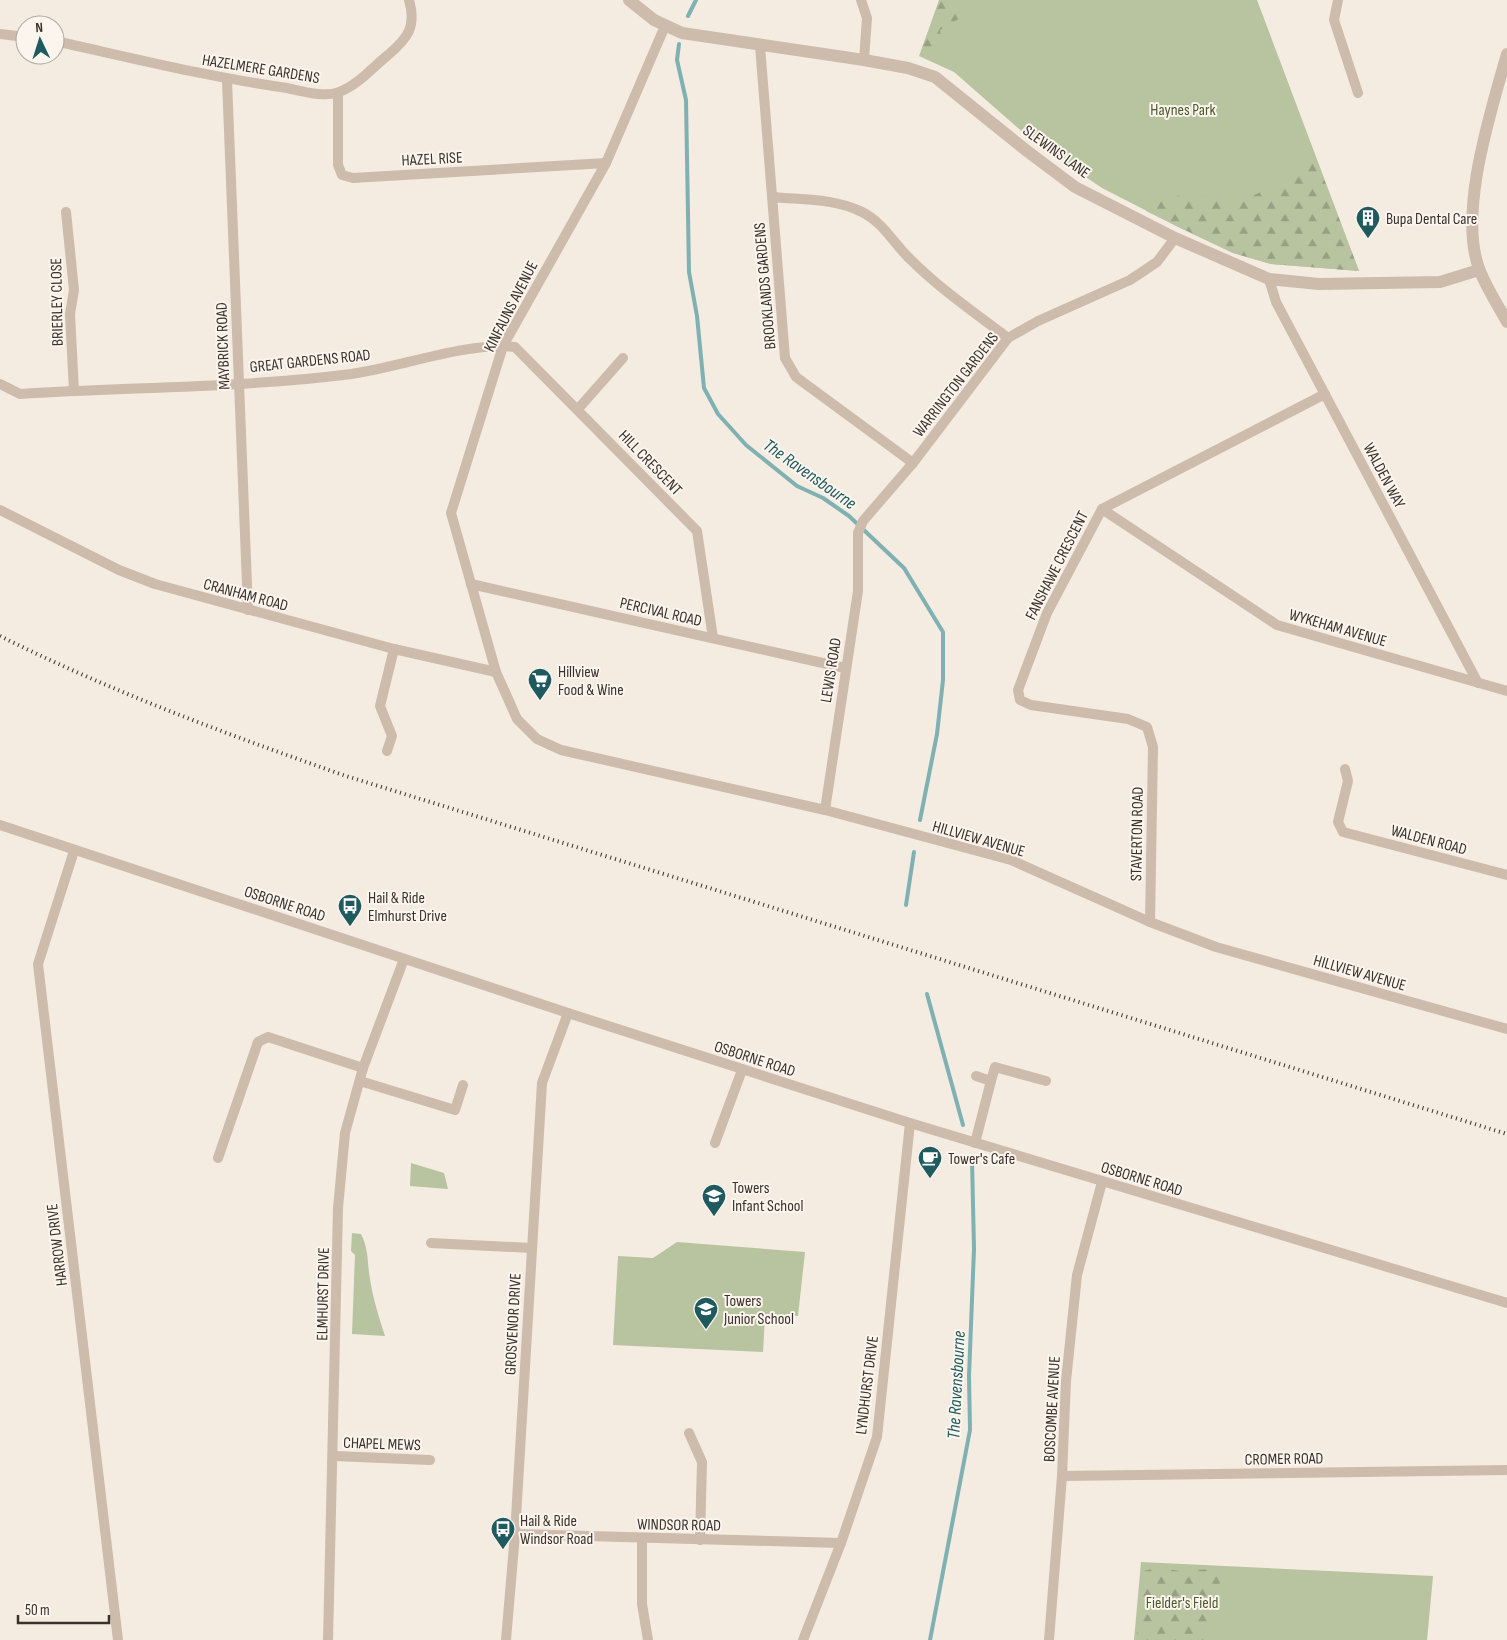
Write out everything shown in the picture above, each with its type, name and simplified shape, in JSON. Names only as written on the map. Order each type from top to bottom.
[{"type":"street","name":"HAZELMERE GARDENS","points":[[65,43],[227,80],[319,93],[338,93],[354,84],[405,41],[411,25],[412,9],[410,0]]},
{"type":"street","name":"SLEWINS LANE","points":[[629,0],[665,26],[693,36],[864,60],[908,68],[935,77],[1027,151],[1075,186],[1175,238],[1269,279],[1319,284],[1440,282],[1479,270]]},
{"type":"street","points":[[861,0],[867,18],[864,60]]},
{"type":"street","points":[[1338,0],[1334,20],[1358,93]]},
{"type":"street","name":"KINFAUNS AVENUE","points":[[496,672],[451,512],[503,346],[606,163],[665,26]]},
{"type":"street","points":[[0,34],[15,36]]},
{"type":"street","name":"BROOKLANDS GARDENS","points":[[760,46],[785,358],[789,368],[796,377],[913,463]]},
{"type":"street","points":[[1507,54],[1484,134],[1472,204],[1473,236],[1479,270],[1507,322]]},
{"type":"street","name":"MAYBRICK ROAD","points":[[227,80],[248,610]]},
{"type":"street","name":"HAZEL RISE","points":[[338,93],[338,165],[342,175],[354,178],[606,163]]},
{"type":"street","points":[[772,197],[838,203],[862,212],[885,228],[909,258],[936,283],[1008,338]]},
{"type":"street","name":"BRIERLEY CLOSE","points":[[66,212],[74,290],[70,314],[74,390]]},
{"type":"street","name":"WARRINGTON GARDENS","points":[[858,533],[863,521],[913,463],[1008,338],[1038,321],[1130,280],[1157,262],[1175,238]]},
{"type":"street","name":"WALDEN WAY","points":[[1269,279],[1276,302],[1478,683]]},
{"type":"street","name":"GREAT GARDENS ROAD","points":[[0,384],[20,394],[238,383],[352,374],[482,348],[503,346]]},
{"type":"street","name":"HILL CRESCENT","points":[[503,346],[515,347],[697,531],[712,638]]},
{"type":"street","points":[[578,409],[623,358]]},
{"type":"street","name":"FANSHAWE CRESCENT","points":[[1153,747],[1147,727],[1128,719],[1031,705],[1020,700],[1018,690],[1047,613],[1102,509],[1325,394]]},
{"type":"street","name":"WYKEHAM AVENUE","points":[[1102,509],[1277,625],[1507,691]]},
{"type":"street","name":"CRANHAM ROAD","points":[[0,510],[119,570],[155,584],[394,649],[496,672]]},
{"type":"street","name":"LEWIS ROAD","points":[[824,810],[858,591],[858,533]]},
{"type":"street","name":"PERCIVAL ROAD","points":[[471,584],[845,668]]},
{"type":"street","points":[[387,751],[392,736],[380,706],[394,649]]},
{"type":"street","name":"HILLVIEW AVENUE","points":[[496,672],[517,719],[537,739],[561,750],[824,810],[1011,860],[1150,922],[1216,947],[1507,1029]]},
{"type":"street","name":"STAVERTON ROAD","points":[[1150,922],[1153,747]]},
{"type":"street","name":"WALDEN ROAD","points":[[1345,769],[1348,781],[1338,822],[1343,832],[1507,875]]},
{"type":"street","name":"OSBORNE ROAD","points":[[0,825],[742,1070],[1102,1182],[1507,1303]]},
{"type":"street","name":"HARROW DRIVE","points":[[74,851],[38,964],[118,1640]]},
{"type":"street","name":"ELMHURST DRIVE","points":[[328,1640],[334,1456],[338,1208],[345,1133],[363,1068],[404,959]]},
{"type":"street","name":"GROSVENOR DRIVE","points":[[506,1640],[515,1534],[542,1084],[568,1013]]},
{"type":"street","points":[[218,1158],[258,1042],[268,1037],[363,1068]]},
{"type":"street","points":[[975,1143],[995,1068],[1046,1081]]},
{"type":"street","points":[[715,1143],[742,1070]]},
{"type":"street","points":[[976,1076],[991,1081]]},
{"type":"street","points":[[360,1081],[455,1110],[463,1085]]},
{"type":"street","name":"LYNDHURST DRIVE","points":[[803,1640],[841,1543],[877,1436],[910,1123]]},
{"type":"street","name":"BOSCOMBE AVENUE","points":[[1049,1640],[1062,1476],[1066,1381],[1077,1275],[1102,1182]]},
{"type":"street","points":[[431,1243],[531,1248]]},
{"type":"street","points":[[689,1433],[702,1462],[700,1540]]},
{"type":"street","name":"CHAPEL MEWS","points":[[334,1456],[430,1460]]},
{"type":"street","name":"CROMER ROAD","points":[[1062,1476],[1507,1470]]},
{"type":"street","name":"WINDSOR ROAD","points":[[515,1534],[841,1543]]},
{"type":"street","points":[[642,1538],[642,1604],[648,1640]]},
{"type":"green space","points":[[939,0],[966,0],[962,17],[940,30],[943,47],[921,51]]},
{"type":"green space","name":"Haynes Park","points":[[940,0],[1257,0],[1359,271],[1271,264],[1233,253],[1102,188],[1034,142],[954,72],[919,56]]},
{"type":"green space","points":[[1314,153],[1359,271],[1271,264],[1233,253],[1146,211],[1155,202],[1181,195],[1244,200],[1298,174]]},
{"type":"green space","points":[[411,1163],[444,1173],[448,1189],[410,1186]]},
{"type":"green space","points":[[352,1233],[361,1234],[365,1245],[376,1308],[385,1336],[352,1334],[355,1255],[351,1251]]},
{"type":"green space","points":[[677,1242],[805,1252],[798,1316],[765,1315],[763,1352],[613,1345],[618,1256],[653,1258]]},
{"type":"green space","name":"Fielder's Field","points":[[1141,1562],[1433,1576],[1427,1640],[1134,1640]]},
{"type":"green space","points":[[1157,1567],[1180,1571],[1211,1569],[1221,1578],[1214,1624],[1205,1640],[1136,1640],[1144,1571]]},
{"type":"waterway","name":"The Ravensbourne","points":[[688,16],[696,0]]},
{"type":"waterway","name":"The Ravensbourne","points":[[679,44],[677,60],[686,100],[689,272],[697,316],[704,388],[718,414],[746,445],[797,486],[823,498],[849,516],[904,568],[943,632],[943,680],[937,734],[920,820]]},
{"type":"waterway","name":"The Ravensbourne","points":[[906,905],[914,852]]},
{"type":"waterway","name":"The Ravensbourne","points":[[927,994],[963,1125]]},
{"type":"waterway","name":"The Ravensbourne","points":[[930,1640],[970,1430],[969,1376],[974,1249],[972,1159]]},
{"type":"railway","points":[[0,636],[85,676],[171,712],[346,776],[1507,1134]]},
{"type":"place","name":"Bupa Dental Care","points":[[1368,239]]},
{"type":"place","name":"Hillview Food & Wine","points":[[540,701]]},
{"type":"place","name":"Hail & Ride Elmhurst Drive","points":[[350,927]]},
{"type":"place","name":"Tower's Cafe","points":[[930,1179]]},
{"type":"place","name":"Towers Infant School","points":[[714,1217]]},
{"type":"place","name":"Towers Junior School","points":[[706,1330]]},
{"type":"place","name":"Hail & Ride Windsor Road","points":[[503,1550]]}]
